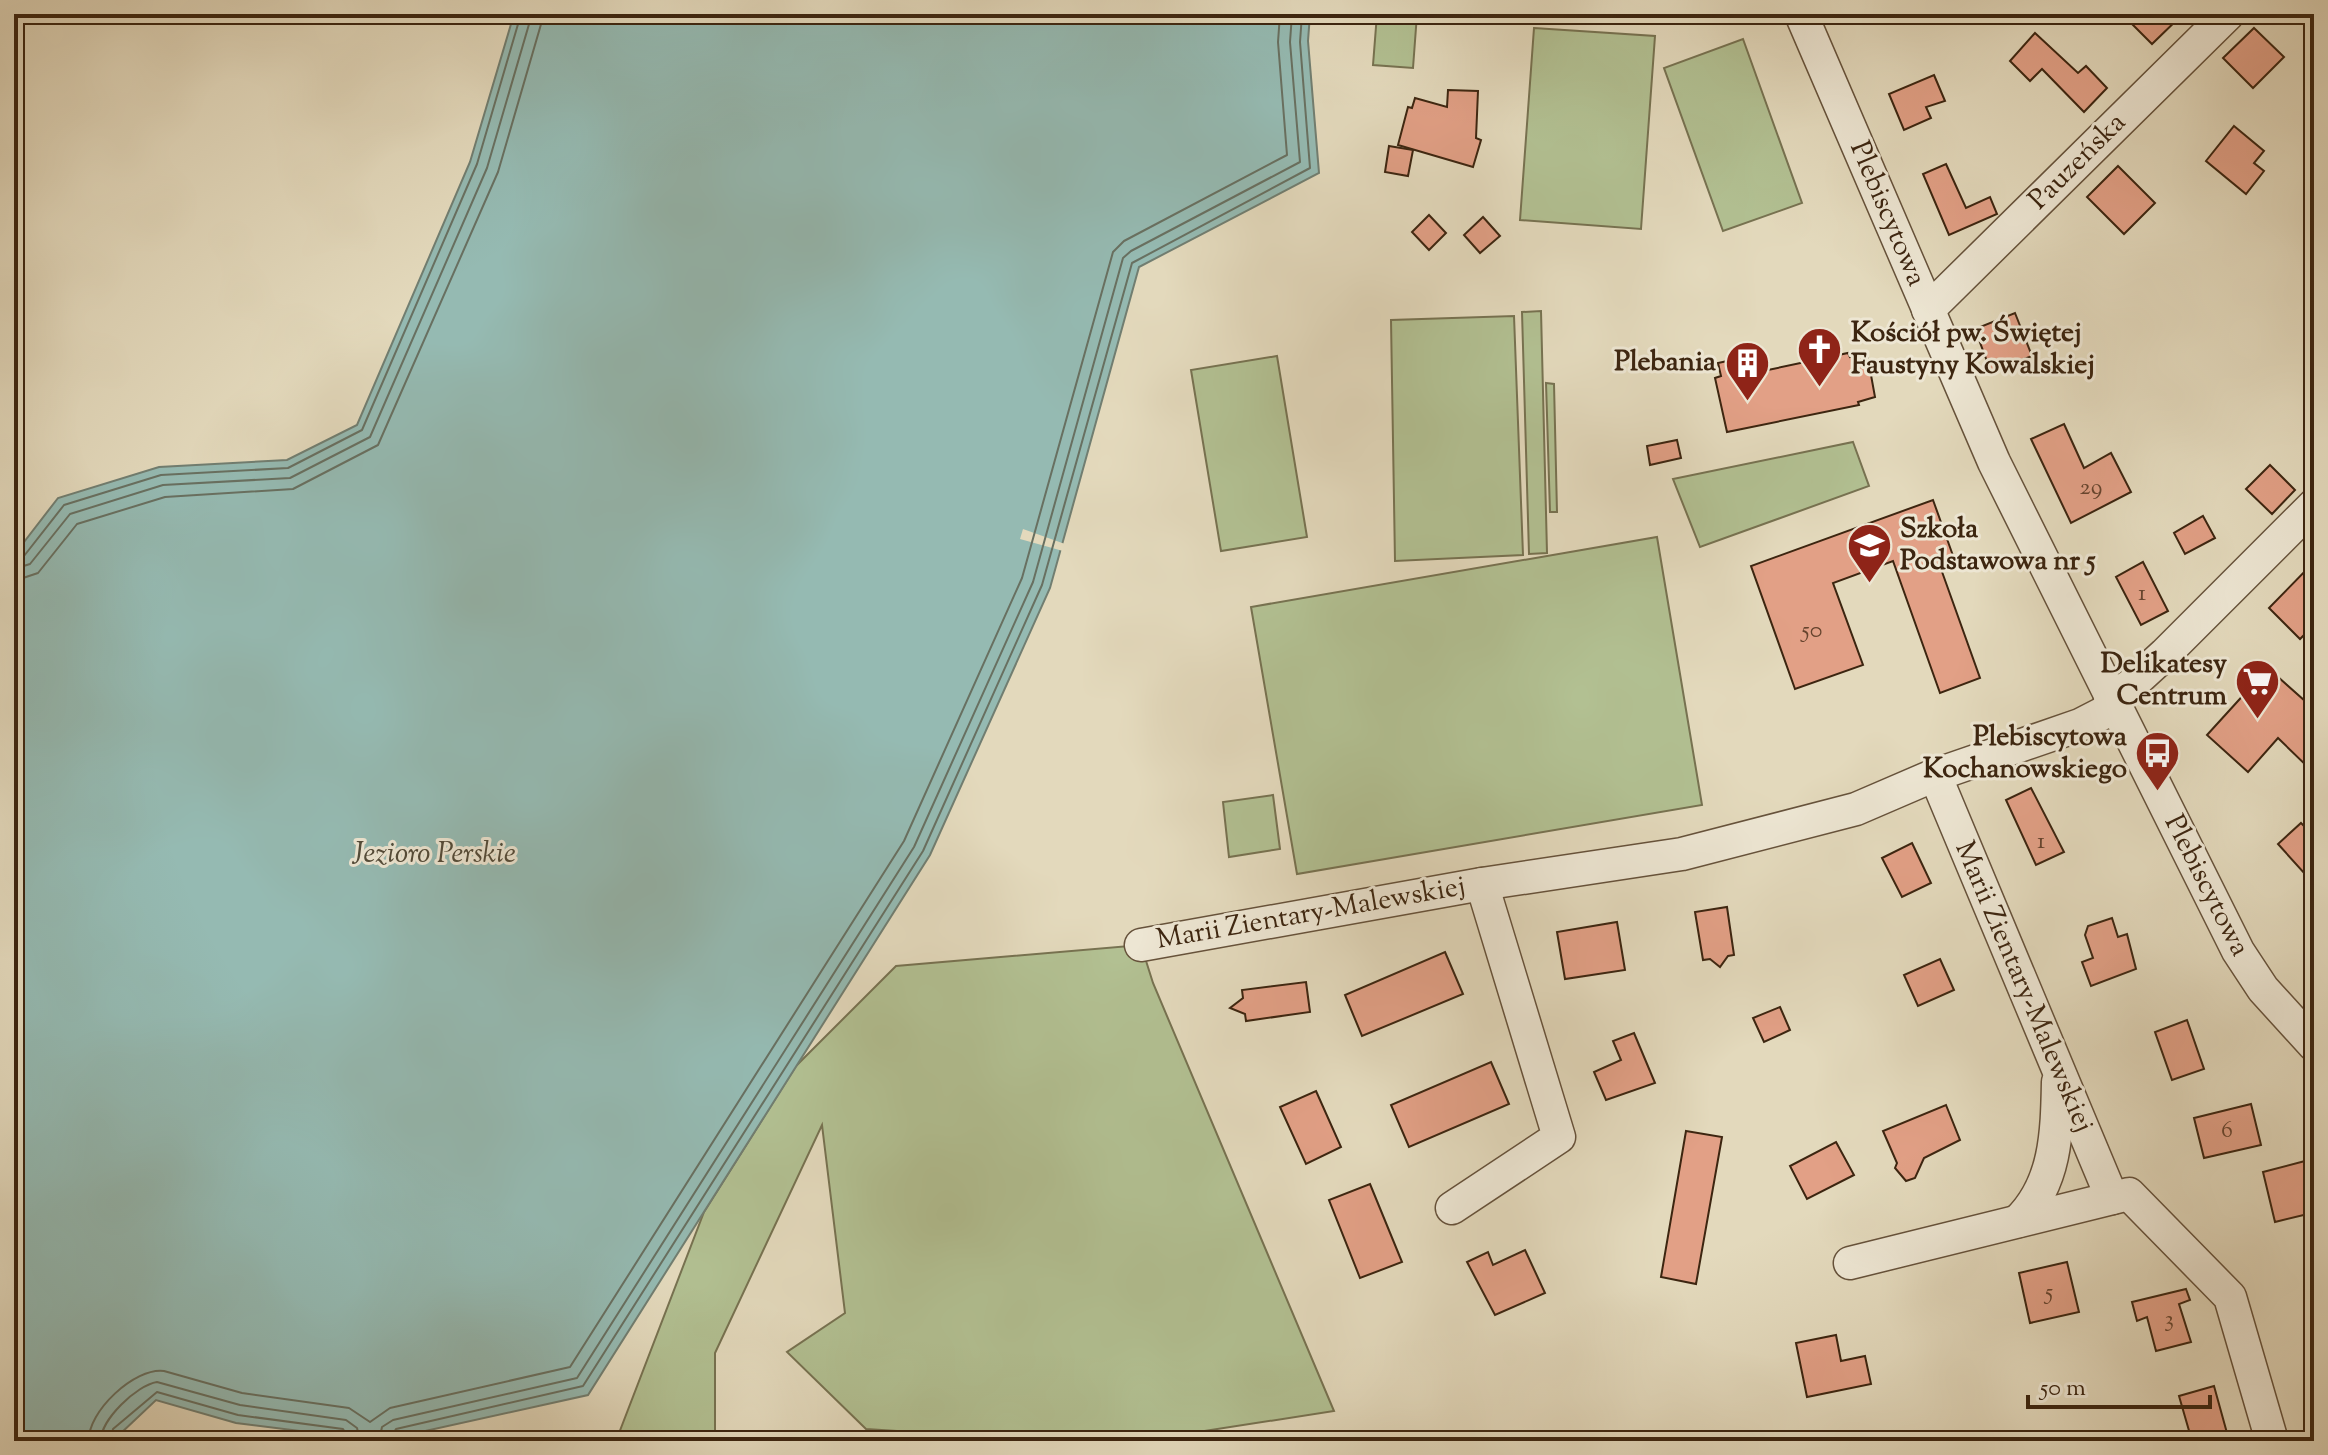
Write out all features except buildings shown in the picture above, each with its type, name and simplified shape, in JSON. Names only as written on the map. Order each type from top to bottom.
[{"type":"street","name":"Plebiscytowa","points":[[1801,14],[1994,462],[2112,702],[2238,951],[2263,989],[2314,1045]]},
{"type":"street","name":"Pauzeńska","points":[[1928,310],[2228,14]]},
{"type":"street","name":"Marii Zientary-Malewskiej","points":[[1141,945],[1482,884],[1682,854],[1856,809],[1935,775],[2080,725],[2112,702],[2165,654],[2314,505]]},
{"type":"street","name":"Marii Zientary-Malewskiej","points":[[1935,775],[2112,1198]]},
{"type":"street","name":"Marii Zientary-Malewskiej","points":[[1452,1208],[1559,1137],[1482,884]]},
{"type":"street","points":[[2018,1221],[2035,1205],[2048,1173],[2057,1126],[2059,1071]]},
{"type":"street","points":[[1850,1263],[2129,1194],[2230,1297],[2272,1441]]},
{"type":"green space","points":[[1377,14],[1417,14],[1413,68],[1373,65]]},
{"type":"green space","points":[[1534,28],[1655,36],[1641,229],[1520,220]]},
{"type":"green space","points":[[1743,39],[1802,203],[1723,231],[1664,68]]},
{"type":"green space","points":[[1541,311],[1547,553],[1529,554],[1522,312]]},
{"type":"green space","points":[[1514,316],[1523,555],[1395,561],[1391,320]]},
{"type":"green space","points":[[1277,356],[1307,537],[1221,551],[1191,370]]},
{"type":"green space","points":[[1546,383],[1554,384],[1557,512],[1550,512]]},
{"type":"green space","points":[[1853,442],[1869,486],[1700,547],[1673,479]]},
{"type":"green space","points":[[1657,537],[1702,805],[1297,874],[1251,607]]},
{"type":"green space","points":[[1273,795],[1280,849],[1229,857],[1223,802]]},
{"type":"green space","points":[[1141,945],[1153,983],[1334,1411],[1140,1441],[1051,1441],[866,1429],[787,1352],[845,1313],[822,1125],[715,1353],[715,1441],[616,1441],[704,1212],[796,1066],[896,966]]},
{"type":"water","name":"Jezioro Perskie","points":[[514,14],[1310,14],[1308,41],[1319,173],[1139,267],[1050,588],[930,855],[588,1395],[380,1441],[236,1423],[156,1400],[119,1435],[119,1441],[14,1441],[14,555],[58,498],[159,467],[287,460],[357,425],[470,162]]},
{"type":"pier","points":[[1023,529],[1065,544],[1063,551],[1020,539]]},
{"type":"place","name":"Kościół pw. Świętej Faustyny Kowalskiej","points":[[1820,389]]},
{"type":"place","name":"Plebania","points":[[1747,402]]},
{"type":"place","name":"Szkoła Podstawowa nr 5","points":[[1869,585]]},
{"type":"place","name":"Delikatesy Centrum","points":[[2258,720]]},
{"type":"place","name":"Plebiscytowa Kochanowskiego","points":[[2158,793]]}]
